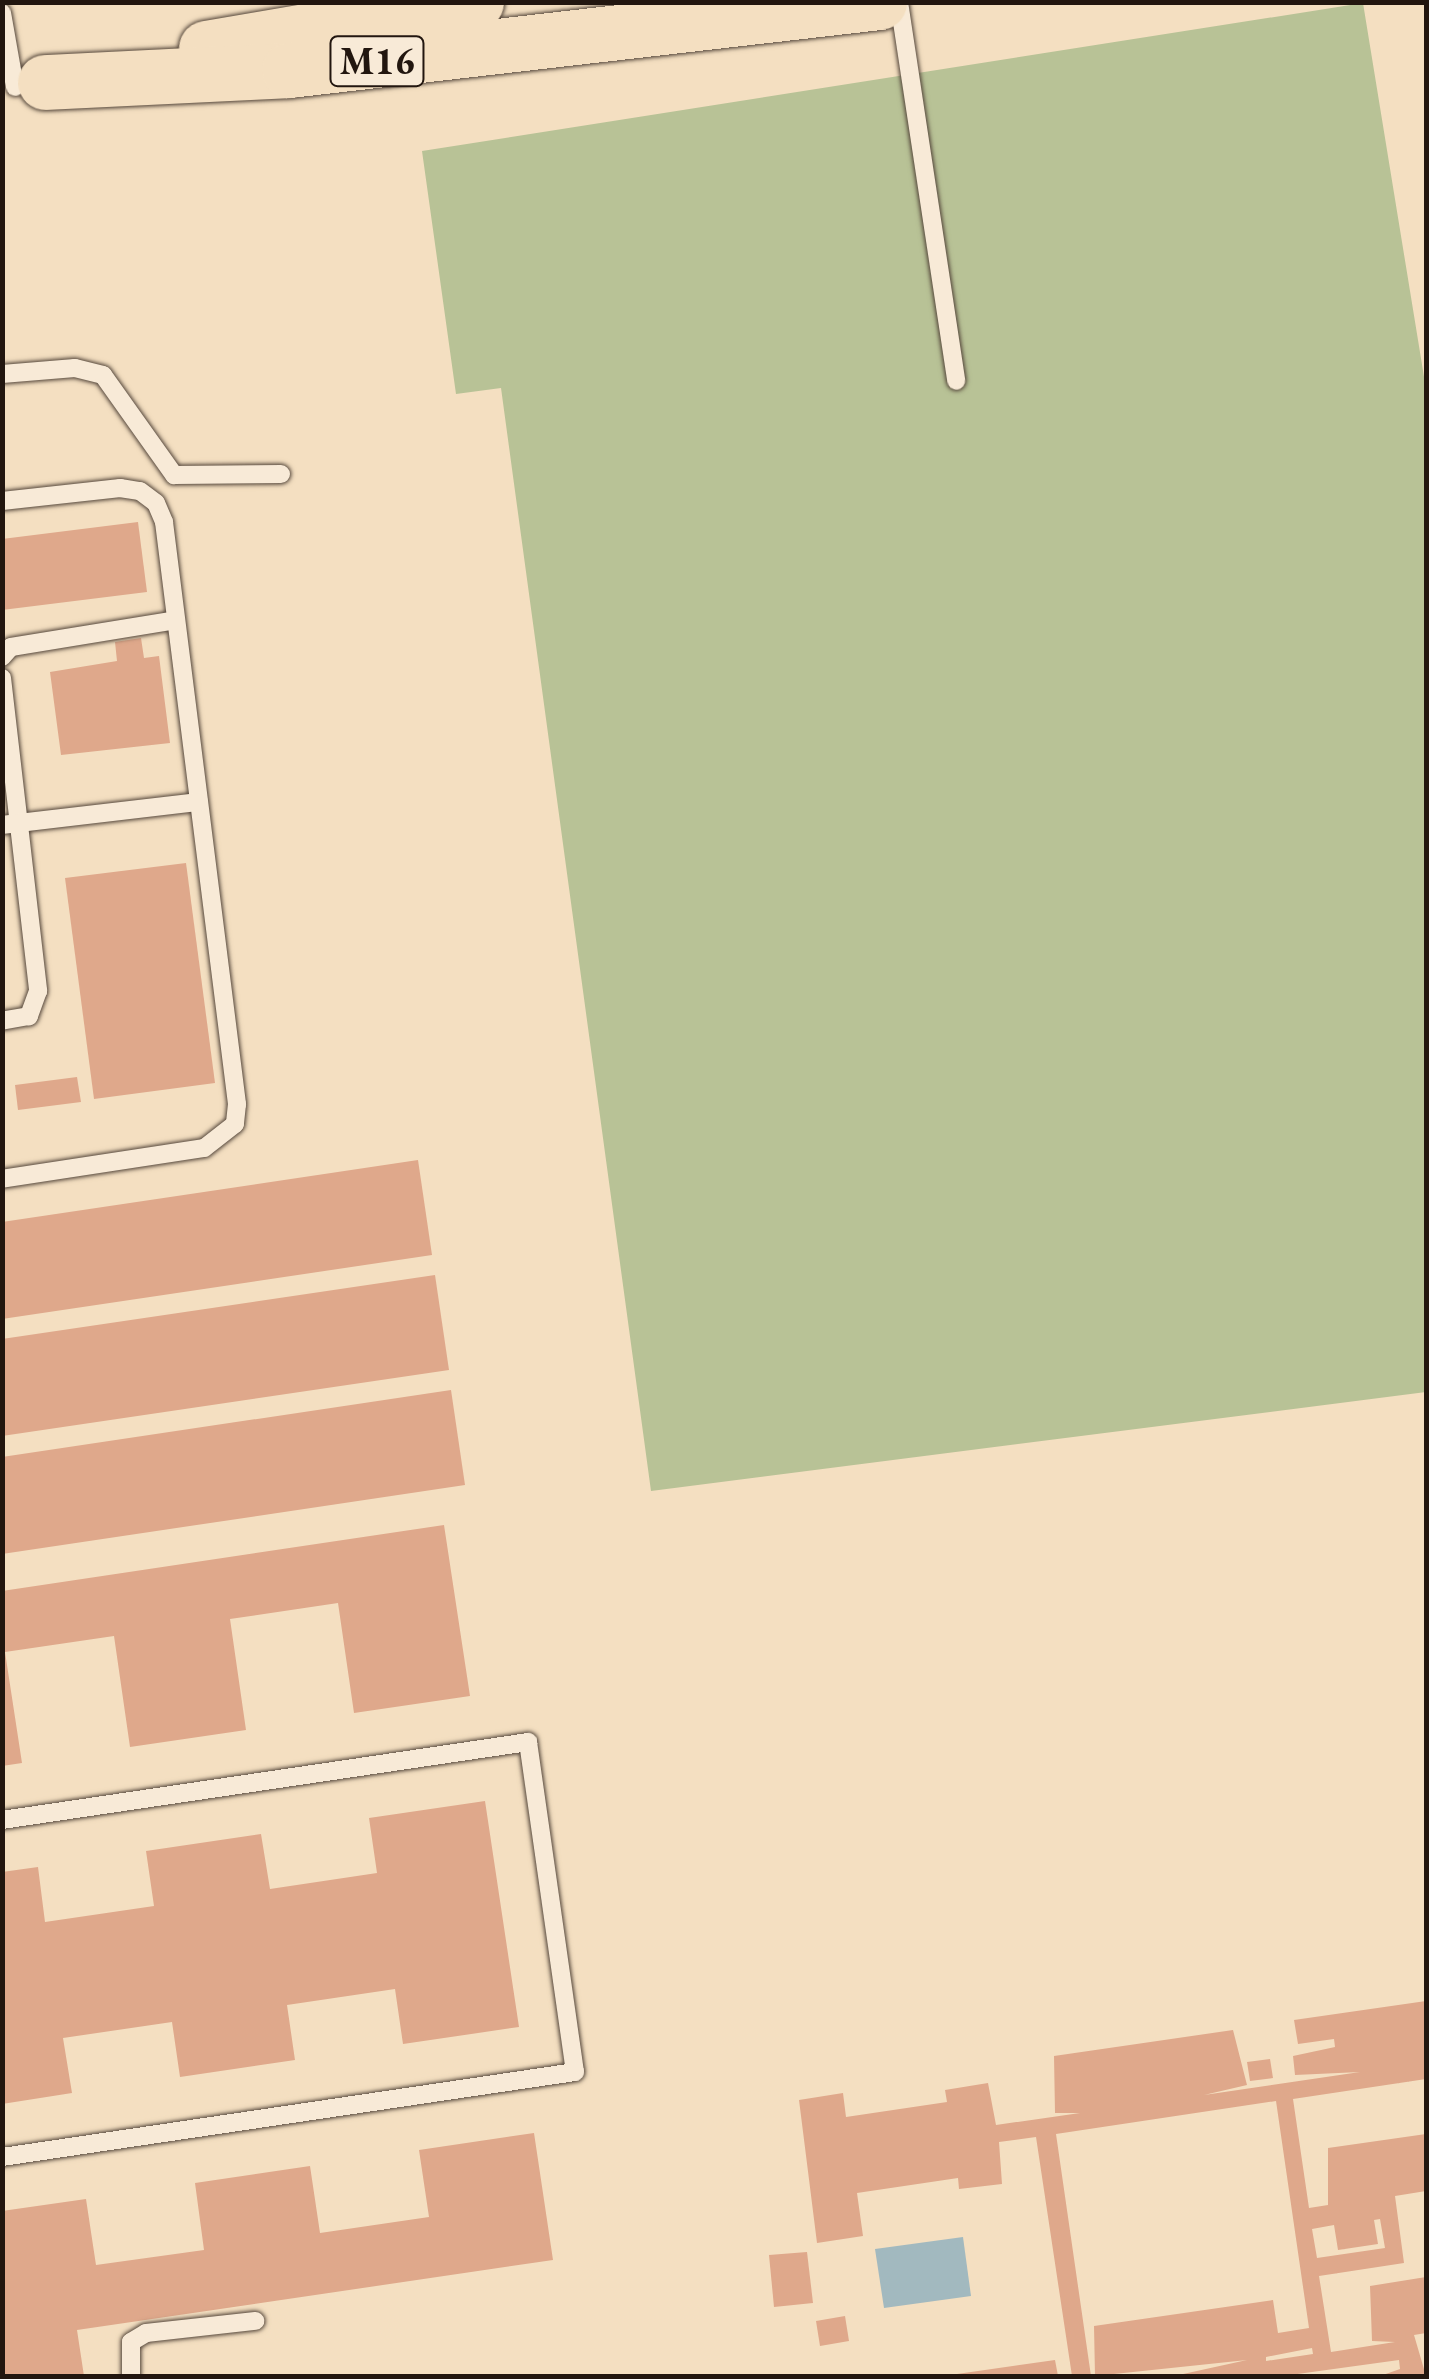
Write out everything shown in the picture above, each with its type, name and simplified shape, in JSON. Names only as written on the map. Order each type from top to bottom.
[{"type":"main road","name":"M16","points":[[21,86],[270,34],[476,2]]},
{"type":"main road","name":"M16","points":[[21,86],[290,70],[879,2]]},
{"type":"lane","points":[[900,2],[956,381]]},
{"type":"lane","points":[[2,14],[21,86]]},
{"type":"lane","points":[[2,374],[75,368],[103,375],[174,475],[280,474]]},
{"type":"lane","points":[[2,501],[140,491],[156,503],[164,522],[237,1104],[234,1124],[204,1148],[2,1179]]},
{"type":"lane","points":[[2,657],[12,647],[176,620]]},
{"type":"lane","points":[[2,678],[11,824],[38,991],[29,1016],[2,1021]]},
{"type":"lane","points":[[11,824],[199,802]]},
{"type":"lane","points":[[2,1820],[528,1742],[576,2072],[2,2158]]},
{"type":"lane","points":[[132,2376],[131,2342],[146,2333],[256,2321]]},
{"type":"green space","points":[[1363,3],[1426,389],[1426,1392],[651,1491],[501,388],[456,394],[422,151]]},
{"type":"water","points":[[963,2237],[971,2296],[884,2308],[875,2249]]},
{"type":"building","points":[[138,522],[147,592],[2,610],[2,539]]},
{"type":"building","points":[[141,638],[144,658],[159,656],[170,743],[61,755],[50,672],[117,661],[115,642]]},
{"type":"building","points":[[186,863],[215,1083],[94,1099],[65,878]]},
{"type":"building","points":[[77,1077],[81,1102],[18,1110],[15,1085]]},
{"type":"building","points":[[418,1160],[432,1255],[2,1319],[2,1222]]},
{"type":"building","points":[[435,1275],[449,1370],[2,1436],[2,1339]]},
{"type":"building","points":[[451,1390],[465,1485],[2,1554],[2,1457]]},
{"type":"building","points":[[444,1525],[470,1696],[354,1713],[338,1603],[230,1619],[246,1730],[130,1747],[114,1636],[5,1652],[22,1763],[2,1766],[2,1591]]},
{"type":"building","points":[[485,1801],[519,2027],[403,2044],[395,1989],[287,2005],[295,2060],[180,2077],[172,2022],[63,2038],[72,2093],[2,2104],[2,1872],[38,1867],[45,1922],[154,1906],[146,1851],[261,1834],[270,1889],[377,1873],[369,1818]]},
{"type":"building","points":[[1426,2001],[1426,2079],[1293,2099],[1309,2208],[1328,2205],[1328,2148],[1426,2134],[1426,2191],[1395,2196],[1404,2263],[1319,2276],[1331,2352],[1395,2342],[1372,2341],[1370,2286],[1426,2277],[1426,2333],[1414,2335],[1426,2376],[1380,2376],[1400,2369],[1399,2360],[1283,2376],[1174,2376],[1247,2360],[1095,2376],[1094,2326],[1273,2300],[1278,2333],[1309,2328],[1276,2101],[1056,2134],[1091,2376],[1072,2376],[1036,2137],[999,2142],[1002,2184],[959,2189],[958,2178],[857,2193],[863,2236],[817,2243],[799,2100],[843,2093],[846,2117],[947,2102],[945,2090],[988,2083],[996,2125],[1080,2113],[1055,2113],[1054,2056],[1233,2030],[1247,2085],[1204,2095],[1360,2072],[1295,2075],[1293,2056],[1335,2047],[1334,2039],[1298,2044],[1294,2020]],"holes":[[[1380,2219],[1385,2248],[1317,2258],[1312,2229],[1334,2225],[1338,2250],[1378,2244],[1374,2220]],[[1312,2348],[1313,2354],[1266,2361],[1266,2357]]]},
{"type":"building","points":[[1270,2059],[1273,2078],[1250,2081],[1247,2062]]},
{"type":"building","points":[[534,2133],[553,2260],[77,2330],[84,2376],[2,2376],[2,2211],[86,2199],[96,2265],[204,2250],[195,2183],[310,2166],[320,2233],[429,2217],[419,2150]]},
{"type":"building","points":[[807,2252],[813,2303],[774,2307],[769,2255]]},
{"type":"building","points":[[845,2316],[849,2341],[820,2346],[816,2321]]},
{"type":"building","points":[[1055,2360],[1058,2376],[957,2376],[957,2374]]}]
